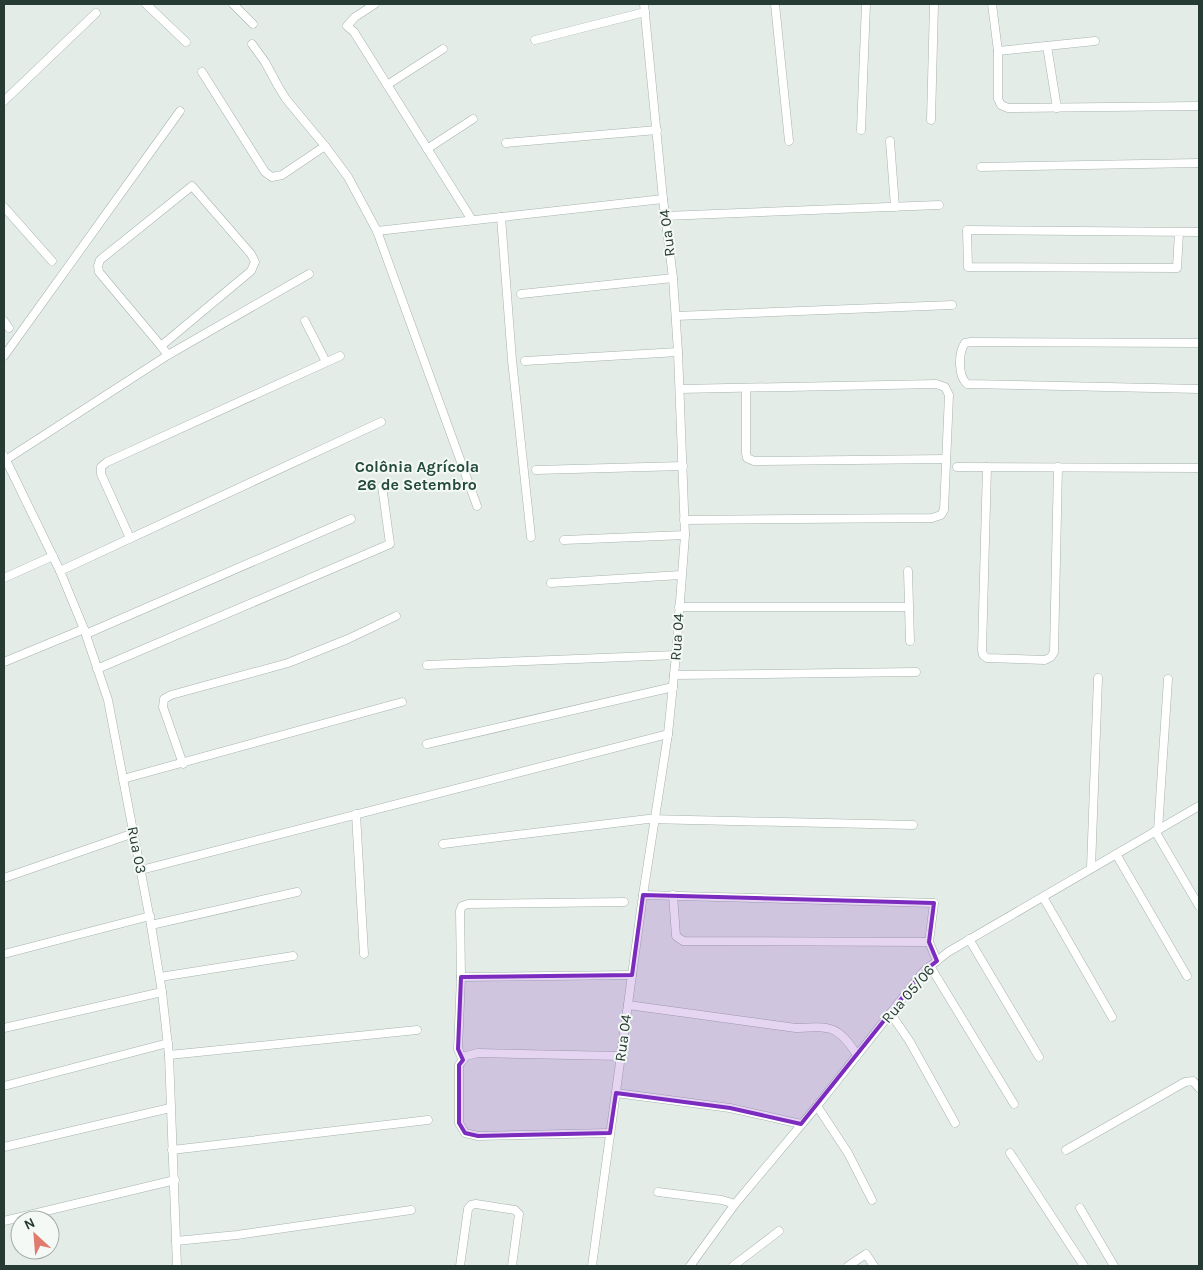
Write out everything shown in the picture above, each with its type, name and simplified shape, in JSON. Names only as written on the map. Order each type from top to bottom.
[{"type":"street","points":[[146,4],[186,42]]},
{"type":"street","points":[[233,4],[253,24]]},
{"type":"street","points":[[375,4],[355,17],[347,26],[354,32],[472,220]]},
{"type":"street","points":[[775,4],[789,141]]},
{"type":"street","points":[[861,130],[866,4]]},
{"type":"street","points":[[931,120],[934,4]]},
{"type":"street","points":[[992,4],[998,51],[998,99],[1001,105],[1008,108],[1199,106]]},
{"type":"street","points":[[535,40],[645,8]]},
{"type":"street","name":"Rua 04","points":[[592,1266],[643,895],[668,734],[676,655],[684,535],[683,466],[676,316],[645,8]]},
{"type":"street","points":[[4,101],[96,12]]},
{"type":"street","points":[[998,51],[1095,41]]},
{"type":"street","points":[[252,44],[265,62],[286,99],[348,177],[377,231],[477,506]]},
{"type":"street","points":[[1047,46],[1057,108]]},
{"type":"street","points":[[387,84],[443,49]]},
{"type":"street","points":[[202,72],[265,172],[272,177],[282,175],[325,146]]},
{"type":"street","points":[[4,356],[180,111]]},
{"type":"street","points":[[427,149],[473,119]]},
{"type":"street","points":[[506,143],[656,130]]},
{"type":"street","points":[[890,140],[895,207]]},
{"type":"street","points":[[981,167],[1199,163]]},
{"type":"street","points":[[161,346],[251,271],[255,262],[251,254],[192,186],[100,260],[98,266],[99,272],[168,355]]},
{"type":"street","points":[[377,231],[663,199]]},
{"type":"street","points":[[665,216],[939,205]]},
{"type":"street","points":[[4,207],[52,261]]},
{"type":"street","points":[[501,217],[512,360],[531,537]]},
{"type":"street","points":[[1179,232],[1177,268],[968,267],[967,230],[1199,232]]},
{"type":"street","points":[[4,459],[168,355],[309,274]]},
{"type":"street","points":[[521,294],[673,278]]},
{"type":"street","points":[[676,316],[952,305]]},
{"type":"street","points":[[305,320],[326,362]]},
{"type":"street","points":[[1199,343],[971,342],[964,343],[961,348],[963,380],[967,384],[1199,389]]},
{"type":"street","points":[[525,361],[678,352]]},
{"type":"street","points":[[130,538],[101,474],[101,467],[107,462],[340,356]]},
{"type":"street","points":[[680,389],[936,384],[945,387],[949,395],[944,510],[942,515],[932,518],[684,520]]},
{"type":"street","points":[[746,388],[746,452],[748,458],[754,461],[946,459]]},
{"type":"street","points":[[60,571],[381,422]]},
{"type":"street","name":"Rua 03","points":[[4,459],[60,571],[85,632],[108,700],[152,925],[162,992],[169,1055],[177,1266]]},
{"type":"street","points":[[536,470],[683,466]]},
{"type":"street","points":[[957,467],[1199,468]]},
{"type":"street","points":[[987,467],[983,655],[987,658],[1045,660],[1051,657],[1054,652],[1058,467]]},
{"type":"street","points":[[98,668],[390,544],[382,486]]},
{"type":"street","points":[[4,662],[85,632],[351,519]]},
{"type":"street","points":[[564,540],[684,535]]},
{"type":"street","points":[[4,578],[53,556]]},
{"type":"street","points":[[908,571],[910,641]]},
{"type":"street","points":[[551,583],[681,574]]},
{"type":"street","points":[[679,607],[908,607]]},
{"type":"street","points":[[183,764],[163,707],[164,699],[171,695],[288,663],[348,639],[396,616]]},
{"type":"street","points":[[427,665],[676,655]]},
{"type":"street","points":[[674,676],[916,672]]},
{"type":"street","points":[[1092,868],[1098,678]]},
{"type":"street","points":[[1168,679],[1157,830],[1199,906]]},
{"type":"street","points":[[427,744],[673,687]]},
{"type":"street","points":[[123,779],[183,764],[402,702]]},
{"type":"street","points":[[141,870],[668,734]]},
{"type":"street","name":"Rua 05/06","points":[[690,1266],[735,1204],[817,1106],[923,972],[969,940],[1199,806]]},
{"type":"street","points":[[356,814],[364,954]]},
{"type":"street","points":[[443,844],[648,819],[913,824]]},
{"type":"street","points":[[4,878],[134,833]]},
{"type":"street","points":[[1116,854],[1187,976]]},
{"type":"street","points":[[152,925],[297,892]]},
{"type":"street","points":[[643,895],[934,902],[929,942],[937,961]]},
{"type":"street","points":[[673,895],[676,936],[682,941],[929,942]]},
{"type":"street","points":[[1043,897],[1112,1017]]},
{"type":"street","points":[[463,1060],[458,1049],[461,977],[460,911],[462,906],[468,904],[624,902]]},
{"type":"street","points":[[4,954],[150,916]]},
{"type":"street","points":[[969,940],[1039,1057]]},
{"type":"street","points":[[160,977],[293,956]]},
{"type":"street","points":[[930,966],[1014,1104]]},
{"type":"street","points":[[461,977],[632,975]]},
{"type":"street","points":[[4,1028],[162,992]]},
{"type":"street","points":[[628,1004],[796,1028],[824,1027],[837,1031],[857,1055]]},
{"type":"street","points":[[891,1014],[910,1042],[955,1123]]},
{"type":"street","points":[[169,1055],[417,1030]]},
{"type":"street","points":[[4,1086],[168,1044]]},
{"type":"street","points":[[610,1133],[478,1136],[465,1133],[459,1123],[459,1064],[466,1056],[478,1053],[621,1056]]},
{"type":"street","points":[[1066,1150],[1185,1082],[1193,1082],[1199,1088]]},
{"type":"street","points":[[616,1093],[730,1108],[801,1124]]},
{"type":"street","points":[[817,1106],[848,1153],[872,1200]]},
{"type":"street","points":[[4,1147],[170,1108]]},
{"type":"street","points":[[172,1150],[428,1120]]},
{"type":"street","points":[[1010,1153],[1084,1266]]},
{"type":"street","points":[[4,1221],[175,1180]]},
{"type":"street","points":[[658,1192],[722,1200],[735,1204]]},
{"type":"street","points":[[460,1266],[468,1209],[471,1205],[476,1204],[515,1210],[519,1214],[512,1266]]},
{"type":"street","points":[[1080,1208],[1114,1266]]},
{"type":"street","points":[[176,1240],[236,1235],[411,1210]]},
{"type":"street","points":[[734,1266],[779,1231]]},
{"type":"street","points":[[848,1266],[866,1254],[874,1266]]},
{"type":"highlighted area","points":[[643,895],[934,903],[929,942],[937,961],[923,972],[801,1124],[730,1108],[616,1093],[610,1133],[478,1136],[465,1133],[459,1123],[459,1065],[463,1060],[458,1049],[461,977],[632,975]]},
{"type":"district","name":"Colônia Agrícola 26 de Setembro","points":[[417,475]]}]
